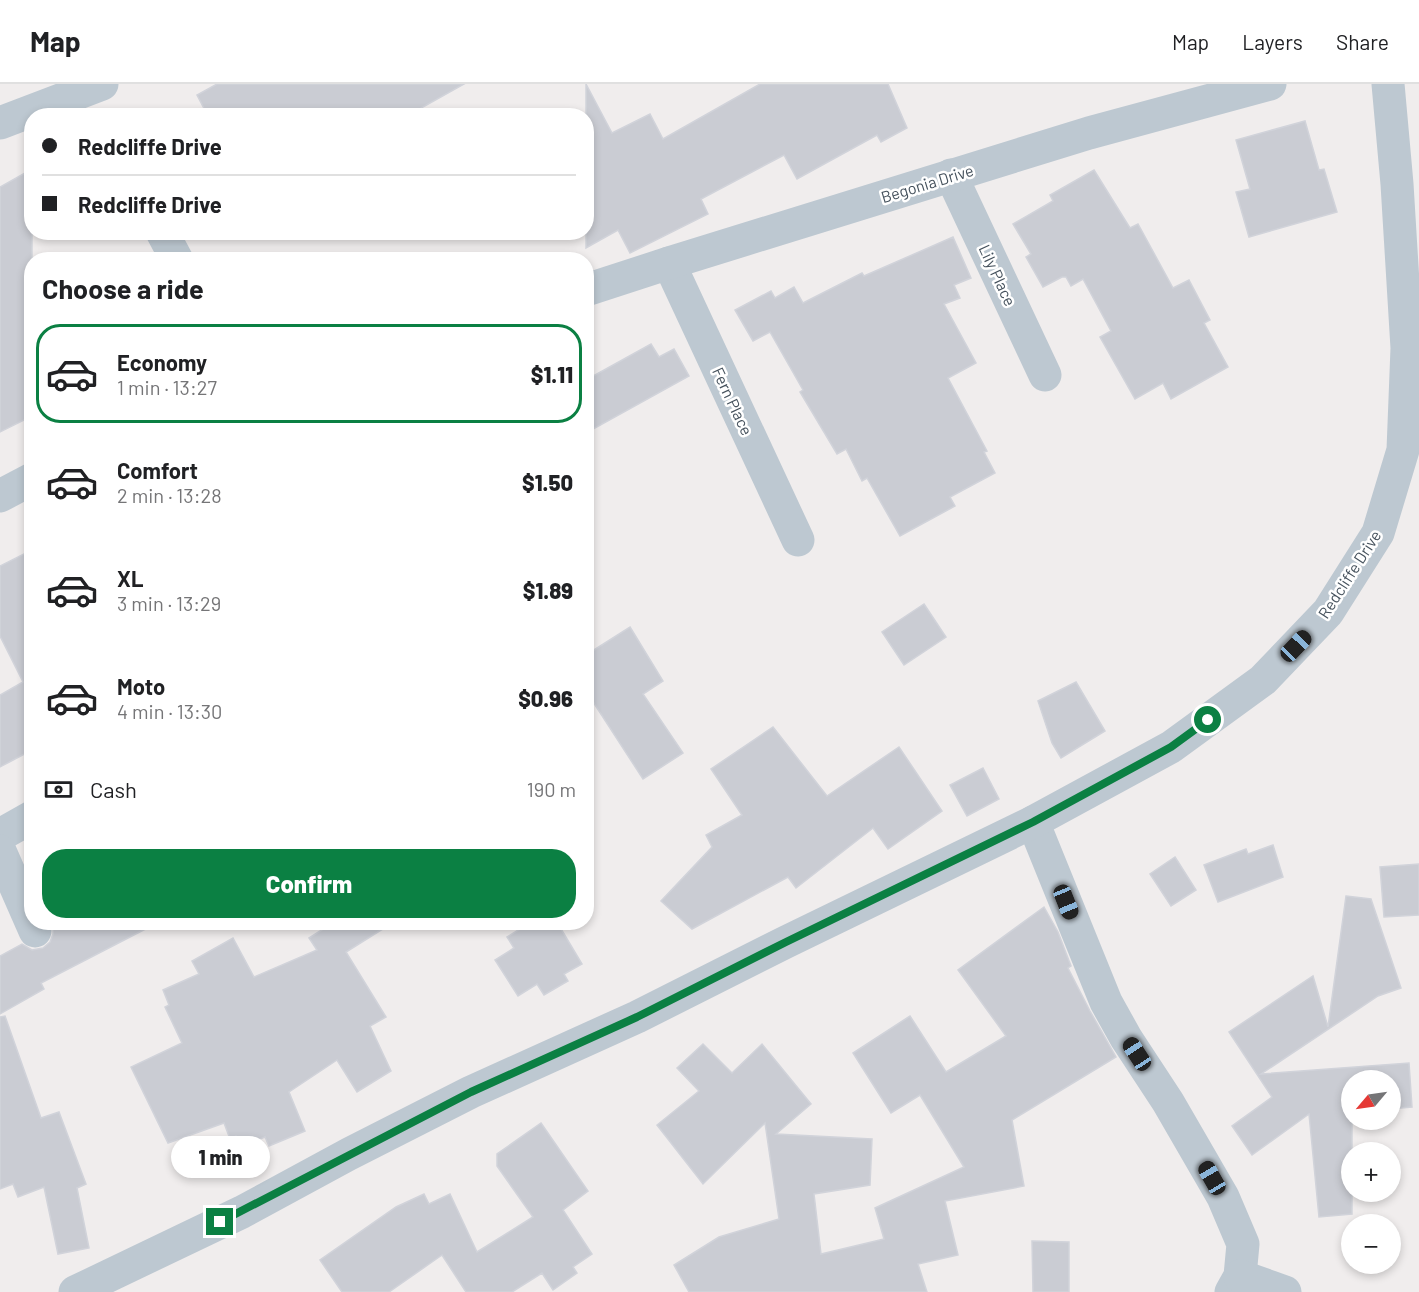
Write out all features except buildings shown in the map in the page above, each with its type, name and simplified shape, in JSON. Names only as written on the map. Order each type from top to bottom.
[{"type":"street","name":"Begonia Drive","points":[[594,287],[1089,133],[1270,84]]},
{"type":"street","name":"Redcliffe Drive","points":[[75,1292],[242,1212],[471,1092],[637,1017],[1033,822],[1171,747],[1263,680],[1328,612],[1378,533],[1403,450],[1407,348],[1388,84]]},
{"type":"street","points":[[46,108],[91,93]]},
{"type":"street","points":[[0,123],[24,115]]},
{"type":"street","name":"Lily Place","points":[[951,175],[1045,375]]},
{"type":"street","name":"Fern Place","points":[[669,263],[798,540]]},
{"type":"street","points":[[0,496],[24,482]]},
{"type":"street","points":[[0,835],[24,822]]},
{"type":"street","points":[[1033,822],[1106,1002],[1223,1197],[1243,1244],[1235,1284],[1285,1292]]},
{"type":"street","points":[[0,851],[24,906]]},
{"type":"route","points":[[220,1222],[471,1092],[637,1017],[1033,822],[1171,747],[1208,720]]}]
